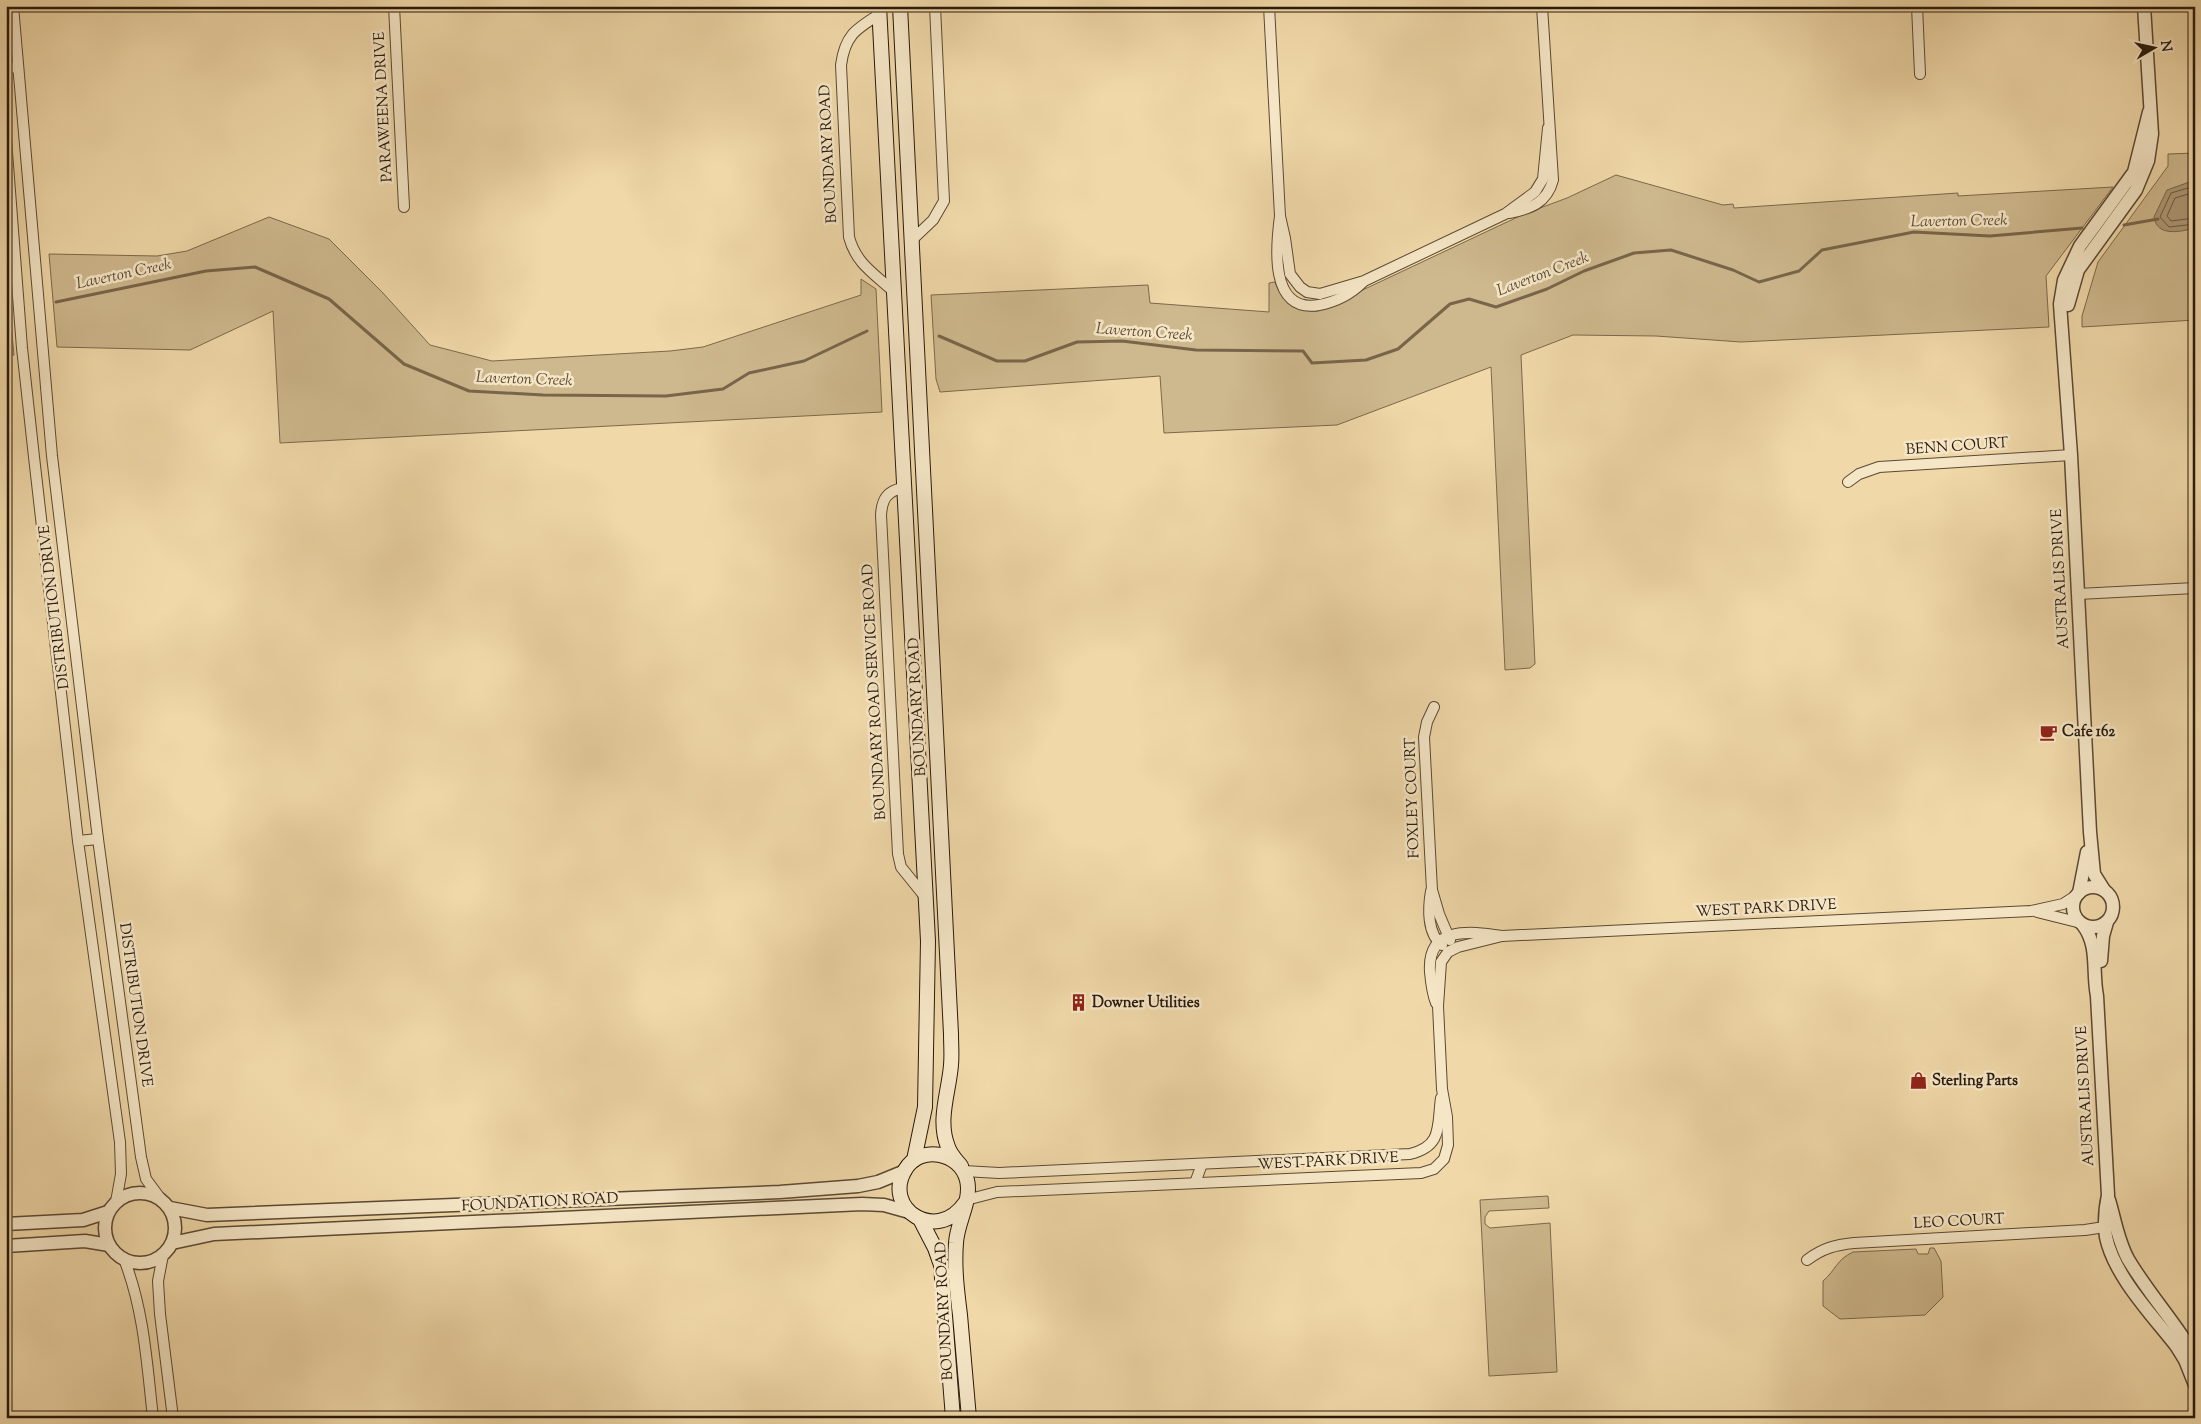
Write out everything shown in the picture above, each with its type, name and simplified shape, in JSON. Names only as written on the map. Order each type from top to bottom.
[{"type":"main road","name":"BOUNDARY ROAD","points":[[900,6],[951,1034],[951,1066],[944,1107],[944,1136],[948,1148],[962,1169]]},
{"type":"main road","name":"BOUNDARY ROAD","points":[[879,10],[928,941],[925,1107],[914,1160]]},
{"type":"main road","points":[[903,488],[925,487]]},
{"type":"main road","points":[[944,1155],[953,1159],[962,1169],[968,1185],[966,1201],[959,1212],[951,1218],[940,1222],[930,1222],[915,1215],[903,1202],[900,1192],[901,1181],[905,1171],[914,1160],[923,1156],[944,1155]]},
{"type":"main road","name":"BOUNDARY ROAD","points":[[966,1201],[958,1225],[956,1243],[957,1282],[969,1418]]},
{"type":"main road","name":"BOUNDARY ROAD","points":[[915,1215],[935,1248],[941,1265],[953,1418]]},
{"type":"street","name":"DISTRIBUTION DRIVE","points":[[13,6],[46,392],[98,839],[141,1157],[146,1179],[160,1198]]},
{"type":"street","name":"PARAWEENA DRIVE","points":[[394,6],[404,207]]},
{"type":"street","points":[[912,240],[933,220],[944,200],[935,6]]},
{"type":"street","points":[[1269,6],[1280,216],[1276,244],[1278,268],[1283,288],[1294,301],[1310,306],[1326,304],[1351,292],[1364,281]]},
{"type":"street","points":[[1280,216],[1286,238],[1290,274],[1300,287],[1307,292],[1320,294],[1364,281],[1505,214],[1524,210],[1542,201],[1551,188],[1554,162],[1548,128],[1542,6]]},
{"type":"street","points":[[1917,6],[1920,74]]},
{"type":"street","name":"AUSTRALIS DRIVE","points":[[2104,890],[2094,874],[2090,832],[2071,455],[2060,304],[2064,280],[2080,246],[2134,172],[2149,112],[2144,6]]},
{"type":"street","name":"BOUNDARY ROAD","points":[[879,10],[848,38],[843,50],[841,64],[849,237],[859,261],[894,292]]},
{"type":"street","points":[[6,68],[18,68]]},
{"type":"street","name":"DISTRIBUTION DRIVE","points":[[6,139],[27,396],[78,841],[120,1142],[121,1174],[112,1207]]},
{"type":"street","points":[[27,396],[46,392]]},
{"type":"street","name":"BENN COURT","points":[[1848,482],[1860,474],[1878,467],[2071,455]]},
{"type":"street","name":"BOUNDARY ROAD SERVICE ROAD","points":[[903,488],[894,490],[885,498],[882,503],[881,515],[898,854],[901,867],[926,898]]},
{"type":"street","points":[[40,509],[58,506]]},
{"type":"street","points":[[2078,594],[2195,588]]},
{"type":"street","name":"FOXLEY COURT","points":[[1434,707],[1427,722],[1424,737],[1432,890],[1442,923],[1449,936],[1451,950]]},
{"type":"street","name":"AUSTRALIS DRIVE","points":[[2078,894],[2090,832]]},
{"type":"street","points":[[78,841],[98,839]]},
{"type":"street","points":[[2091,887],[2104,890],[2112,899],[2113,905],[2113,911],[2107,922],[2094,927],[2082,924],[2074,912],[2074,903],[2078,894],[2091,887]]},
{"type":"street","name":"FOXLEY COURT","points":[[1432,890],[1428,904],[1429,920],[1438,942]]},
{"type":"street","name":"WEST PARK DRIVE","points":[[1438,942],[1449,936],[1468,934],[1502,936],[2031,911],[2055,906],[2078,894]]},
{"type":"street","name":"WEST PARK DRIVE","points":[[2031,911],[2082,924]]},
{"type":"street","name":"AUSTRALIS DRIVE","points":[[2097,996],[2101,985],[2102,949],[2107,922]]},
{"type":"street","name":"AUSTRALIS DRIVE","points":[[2082,924],[2091,937],[2094,949],[2110,1248],[2118,1267],[2177,1347],[2185,1360],[2195,1385]]},
{"type":"street","name":"WEST PARK DRIVE","points":[[1451,950],[1466,944],[1502,936]]},
{"type":"street","points":[[1438,1006],[1434,996],[1430,970],[1432,950],[1438,942],[1451,950],[1441,962],[1438,1006],[1442,1089],[1449,1134],[1444,1159]]},
{"type":"street","points":[[1442,1089],[1439,1126],[1432,1144],[1444,1159]]},
{"type":"street","name":"WEST PARK DRIVE","points":[[962,1169],[999,1173],[1410,1154],[1423,1150],[1432,1144]]},
{"type":"street","name":"WEST PARK DRIVE","points":[[966,1201],[997,1192],[1421,1173],[1434,1169],[1444,1159]]},
{"type":"street","points":[[1202,1164],[1210,1183]]},
{"type":"street","points":[[1195,1183],[1202,1164]]},
{"type":"street","name":"FOUNDATION ROAD","points":[[170,1208],[207,1214],[780,1192],[858,1186],[878,1182],[905,1171]]},
{"type":"street","points":[[6,1224],[83,1220],[112,1207],[126,1195],[137,1192],[149,1193],[160,1198],[170,1208],[175,1220],[175,1232],[172,1243],[163,1255],[158,1289],[173,1418]]},
{"type":"street","points":[[780,1192],[781,1208]]},
{"type":"street","name":"FOUNDATION ROAD","points":[[172,1243],[214,1234],[781,1208],[884,1205],[915,1215]]},
{"type":"street","points":[[112,1207],[105,1223],[105,1234],[109,1245],[124,1260],[134,1286],[141,1318],[153,1418]]},
{"type":"street","name":"AUSTRALIS DRIVE","points":[[2110,1226],[2128,1259],[2171,1318],[2195,1356]]},
{"type":"street","name":"LEO COURT","points":[[1807,1260],[1820,1250],[1854,1243],[2085,1230],[2110,1226]]},
{"type":"street","points":[[6,1246],[85,1242],[109,1245]]},
{"type":"street","points":[[124,1260],[144,1263],[163,1255]]},
{"type":"shaded area","points":[[2195,153],[2195,320],[2082,327],[2082,316],[2098,262],[2168,166],[2168,154]]},
{"type":"shaded area","points":[[1616,175],[1723,205],[1733,204],[1734,208],[1958,193],[1958,196],[2113,187],[2046,276],[2049,327],[1741,342],[1656,336],[1573,335],[1521,355],[1535,664],[1530,668],[1505,670],[1491,367],[1337,425],[1164,433],[1160,376],[940,392],[936,379],[931,295],[1148,285],[1150,303],[1269,312],[1269,283],[1275,282],[1286,300],[1304,310],[1318,311],[1524,214],[1567,198]]},
{"type":"shaded area","points":[[269,217],[329,239],[383,293],[430,345],[492,361],[670,351],[703,347],[861,295],[861,279],[876,289],[882,412],[280,443],[273,311],[190,350],[57,347],[49,254],[157,256],[187,251]]},
{"type":"shaded area","points":[[6,271],[14,355],[6,356]]},
{"type":"shaded area","points":[[1548,1196],[1549,1208],[1489,1211],[1485,1217],[1485,1224],[1490,1228],[1550,1223],[1557,1372],[1489,1376],[1480,1200]]},
{"type":"shaded area","points":[[1930,1248],[1934,1248],[1941,1261],[1943,1297],[1925,1315],[1840,1319],[1823,1306],[1823,1281],[1847,1255],[1853,1252],[1916,1249],[1918,1254],[1928,1254]]},
{"type":"water","points":[[2195,180],[2195,228],[2170,232],[2160,228],[2154,217],[2167,190]]},
{"type":"waterway","name":"Laverton Creek","points":[[2124,225],[2158,219]]},
{"type":"waterway","name":"Laverton Creek","points":[[939,336],[997,361],[1025,361],[1077,342],[1122,341],[1196,350],[1303,351],[1312,363],[1366,360],[1398,349],[1450,304],[1469,299],[1496,307],[1547,289],[1584,271],[1634,253],[1671,250],[1733,270],[1759,282],[1799,271],[1822,250],[1914,232],[1990,236],[2082,228]]},
{"type":"waterway","name":"Laverton Creek","points":[[56,302],[206,271],[255,267],[329,299],[404,364],[469,391],[543,395],[666,396],[723,389],[749,373],[804,361],[867,331]]},
{"type":"place","name":"Cafe 162","points":[[2048,732]]},
{"type":"place","name":"Downer Utilities","points":[[1078,1003]]},
{"type":"place","name":"Sterling Parts","points":[[1918,1081]]}]
